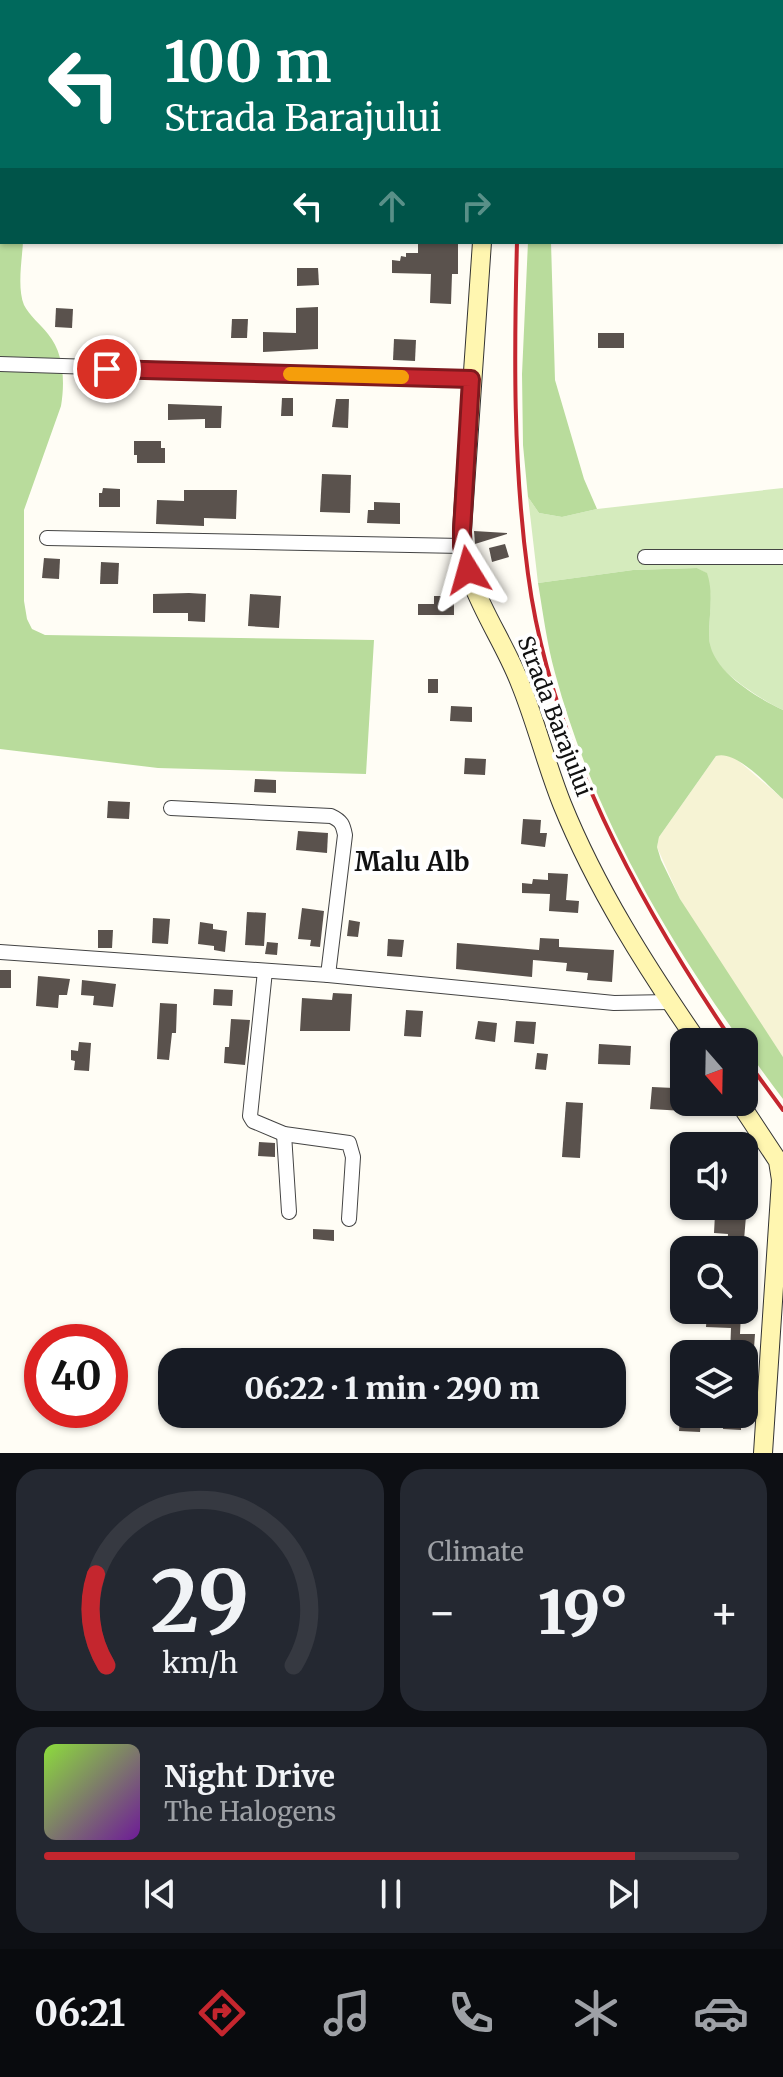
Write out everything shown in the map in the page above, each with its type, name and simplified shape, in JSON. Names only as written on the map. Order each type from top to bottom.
[{"type":"street","name":"Strada Barajului","points":[[482,244],[462,546],[468,570],[520,683],[568,817],[628,936],[688,1028]]},
{"type":"street","points":[[0,364],[471,379]]},
{"type":"street","points":[[47,538],[462,546]]},
{"type":"street","points":[[645,557],[783,557]]},
{"type":"street","points":[[171,808],[331,816],[339,819],[345,835],[328,975]]},
{"type":"street","points":[[0,952],[328,975],[614,1003],[670,1002]]},
{"type":"street","points":[[265,971],[250,1116],[253,1121],[284,1134],[349,1143],[353,1157],[349,1219]]},
{"type":"street","points":[[748,1116],[778,1161],[781,1180],[763,1453]]},
{"type":"street","points":[[284,1134],[289,1212]]},
{"type":"shaded area","points":[[723,753],[734,757],[783,799],[783,1057],[696,928],[657,847],[659,837],[716,756]]},
{"type":"green space","points":[[0,244],[23,244],[20,274],[24,305],[53,342],[63,378],[61,406],[24,510],[24,601],[32,629],[45,635],[374,640],[366,774],[158,768],[0,749]]},
{"type":"green space","points":[[528,244],[551,244],[555,380],[584,479],[597,509],[562,517],[539,513],[528,497],[523,445],[522,374]]},
{"type":"green space","points":[[783,488],[783,710],[734,679],[712,655],[709,638],[710,588],[706,573],[697,568],[633,570],[538,583],[528,497],[539,513],[562,517],[597,509]]},
{"type":"green space","points":[[697,568],[707,573],[711,596],[709,636],[717,660],[736,681],[783,710],[783,799],[742,763],[724,755],[716,756],[659,837],[657,847],[680,899],[783,1057],[783,1099],[758,1066],[758,1028],[731,1028],[649,898],[595,789],[573,732],[552,662],[538,583],[633,570]]},
{"type":"building","points":[[418,244],[458,244],[458,274],[452,274],[451,304],[430,303],[431,274],[392,273],[392,260],[400,261],[406,253],[418,253]]},
{"type":"building","points":[[297,268],[318,268],[319,285],[297,286]]},
{"type":"building","points":[[318,307],[318,349],[263,352],[263,332],[296,333],[296,308]]},
{"type":"building","points":[[56,308],[73,309],[72,328],[55,327]]},
{"type":"building","points":[[232,319],[248,319],[247,338],[231,338]]},
{"type":"building","points":[[598,333],[624,333],[624,348],[598,348]]},
{"type":"building","points":[[394,339],[416,340],[415,361],[393,360]]},
{"type":"building","points":[[282,398],[293,398],[293,416],[281,416]]},
{"type":"building","points":[[336,399],[349,399],[348,428],[332,427]]},
{"type":"building","points":[[168,404],[222,406],[221,428],[205,428],[205,419],[168,420]]},
{"type":"building","points":[[134,441],[161,441],[161,448],[165,448],[165,463],[137,463]]},
{"type":"building","points":[[322,474],[351,475],[350,513],[320,512]]},
{"type":"building","points":[[103,488],[120,489],[120,507],[99,507],[99,493]]},
{"type":"building","points":[[184,490],[237,490],[236,519],[204,518],[204,526],[156,524],[157,500],[184,501]]},
{"type":"building","points":[[374,502],[400,503],[400,524],[367,523],[368,510],[374,510]]},
{"type":"building","points":[[474,531],[507,533],[507,534],[475,544]]},
{"type":"building","points":[[505,544],[509,557],[492,562],[489,548]]},
{"type":"building","points":[[44,558],[60,559],[59,579],[42,578]]},
{"type":"building","points":[[101,562],[119,563],[118,584],[100,584]]},
{"type":"building","points":[[153,594],[206,594],[205,622],[188,621],[188,613],[153,613]]},
{"type":"building","points":[[250,594],[281,596],[279,628],[248,626]]},
{"type":"building","points":[[434,596],[454,596],[454,615],[418,615],[418,604],[434,604]]},
{"type":"building","points":[[428,679],[438,679],[438,693],[428,693]]},
{"type":"building","points":[[451,706],[472,707],[472,722],[450,721]]},
{"type":"building","points":[[465,758],[486,759],[485,775],[464,774]]},
{"type":"building","points":[[255,779],[276,780],[276,793],[254,792]]},
{"type":"building","points":[[108,801],[130,802],[129,819],[107,818]]},
{"type":"building","points":[[523,819],[541,820],[540,833],[547,833],[545,847],[521,844]]},
{"type":"building","points":[[298,831],[328,833],[327,853],[296,850]]},
{"type":"building","points":[[548,873],[568,874],[566,900],[579,901],[578,913],[549,911],[550,894],[522,893],[522,883],[532,884],[533,879],[548,880]]},
{"type":"building","points":[[302,908],[324,911],[320,947],[310,946],[311,940],[298,939]]},
{"type":"building","points":[[247,912],[266,913],[264,946],[245,945]]},
{"type":"building","points":[[153,918],[170,919],[168,944],[152,943]]},
{"type":"building","points":[[349,920],[360,922],[358,937],[347,936]]},
{"type":"building","points":[[200,922],[213,924],[213,929],[227,931],[225,952],[214,950],[214,946],[198,944]]},
{"type":"building","points":[[98,930],[113,930],[112,948],[98,948]]},
{"type":"building","points":[[540,938],[559,939],[559,947],[614,950],[612,982],[587,980],[588,973],[566,971],[567,963],[533,960],[532,977],[456,969],[457,943],[539,950]]},
{"type":"building","points":[[388,939],[404,940],[402,957],[387,956]]},
{"type":"building","points":[[267,942],[278,943],[277,955],[265,954]]},
{"type":"building","points":[[0,970],[11,970],[11,988],[0,988]]},
{"type":"building","points":[[38,976],[70,979],[67,995],[59,995],[58,1008],[36,1006]]},
{"type":"building","points":[[82,980],[116,984],[113,1007],[93,1005],[94,996],[81,995]]},
{"type":"building","points":[[214,989],[233,990],[232,1006],[213,1005]]},
{"type":"building","points":[[333,993],[352,994],[350,1031],[300,1031],[302,998],[332,1000]]},
{"type":"building","points":[[160,1003],[177,1004],[176,1033],[172,1033],[169,1060],[157,1059]]},
{"type":"building","points":[[406,1010],[423,1011],[421,1037],[404,1036]]},
{"type":"building","points":[[231,1019],[250,1020],[245,1065],[224,1063],[225,1047],[229,1047]]},
{"type":"building","points":[[478,1021],[497,1023],[495,1042],[475,1039]]},
{"type":"building","points":[[516,1021],[536,1022],[534,1044],[514,1042]]},
{"type":"building","points":[[79,1042],[91,1043],[89,1071],[74,1070],[71,1050],[78,1051]]},
{"type":"building","points":[[599,1044],[631,1046],[630,1065],[598,1064]]},
{"type":"building","points":[[537,1053],[548,1054],[546,1070],[535,1069]]},
{"type":"building","points":[[652,1087],[670,1088],[670,1110],[650,1109]]},
{"type":"building","points":[[566,1102],[583,1103],[580,1158],[562,1157]]},
{"type":"building","points":[[259,1142],[275,1143],[275,1157],[258,1156]]},
{"type":"building","points":[[715,1220],[746,1220],[744,1236],[714,1233]]},
{"type":"building","points":[[313,1229],[334,1230],[334,1241],[313,1239]]},
{"type":"building","points":[[706,1324],[740,1324],[740,1334],[755,1334],[755,1340],[731,1340],[731,1328],[706,1327]]},
{"type":"building","points":[[679,1428],[700,1428],[700,1432],[679,1431]]},
{"type":"railway","points":[[517,244],[517,450],[523,533],[539,637],[556,699],[604,819],[664,934],[724,1028]]},
{"type":"railway","points":[[758,1076],[783,1110]]},
{"type":"slow traffic","points":[[290,374],[402,377]]},
{"type":"district","name":"Malu Alb","points":[[412,862]]},
{"type":"route","points":[[107,369],[471,379],[462,530],[468,570]]}]
